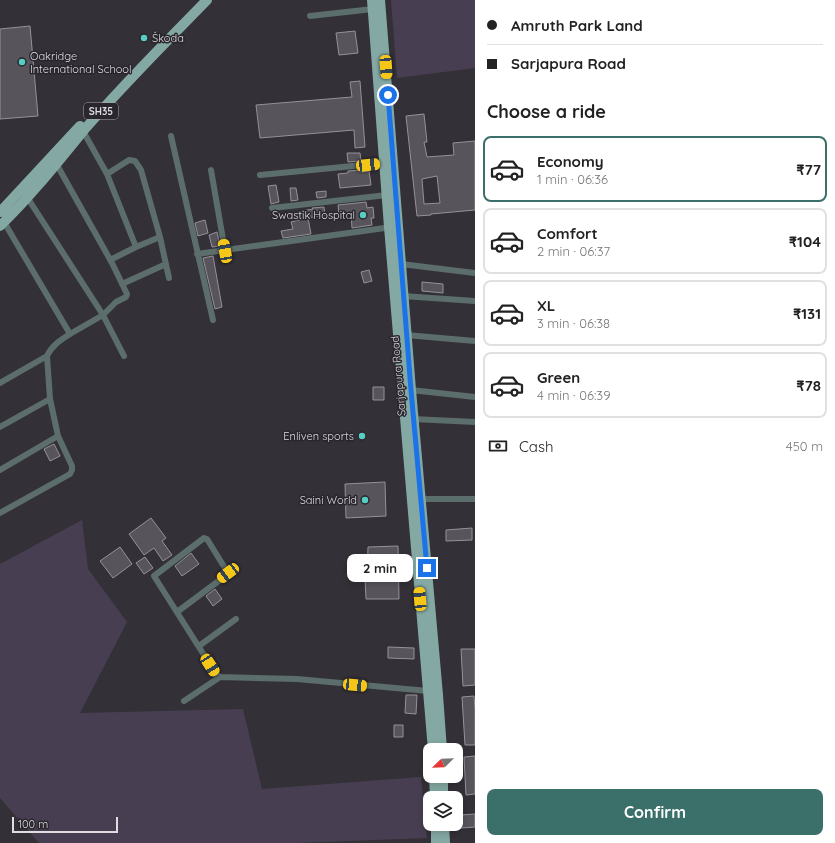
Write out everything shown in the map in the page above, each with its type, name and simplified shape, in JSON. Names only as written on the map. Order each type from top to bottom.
[{"type":"main road","name":"SH35","points":[[1,220],[200,0]]},
{"type":"main road","name":"SH35","points":[[1,220],[27,197],[57,165],[84,131],[128,81],[207,0]]},
{"type":"main road","name":"Sarjapura Road","points":[[380,0],[393,227],[428,691],[440,743]]},
{"type":"main road","name":"Sarjapura Road","points":[[373,5],[387,195],[401,264],[421,499],[436,727],[434,743]]},
{"type":"main road","points":[[436,831],[436,843]]},
{"type":"main road","points":[[444,831],[445,843]]},
{"type":"street","points":[[310,16],[373,5]]},
{"type":"street","points":[[84,131],[107,174],[136,246]]},
{"type":"street","points":[[171,136],[213,320]]},
{"type":"street","points":[[107,174],[129,160],[133,160],[137,163],[142,170],[160,237],[169,278]]},
{"type":"street","points":[[260,175],[384,163]]},
{"type":"street","points":[[0,514],[70,474],[72,466],[58,436],[50,399],[48,356],[50,350],[54,346],[70,334],[103,315],[116,302],[126,297],[127,294],[110,260],[57,165]]},
{"type":"street","points":[[211,170],[225,251]]},
{"type":"street","points":[[272,208],[387,195]]},
{"type":"street","points":[[27,197],[103,315],[124,356]]},
{"type":"street","points":[[1,220],[70,334]]},
{"type":"street","points":[[197,254],[393,227]]},
{"type":"street","points":[[110,260],[136,246],[160,237]]},
{"type":"street","points":[[122,284],[166,264]]},
{"type":"street","points":[[401,264],[475,273]]},
{"type":"street","points":[[404,296],[475,300]]},
{"type":"street","points":[[406,334],[475,341]]},
{"type":"street","points":[[0,383],[48,356]]},
{"type":"street","points":[[411,390],[475,397]]},
{"type":"street","points":[[0,427],[50,399]]},
{"type":"street","points":[[413,419],[475,422]]},
{"type":"street","points":[[0,470],[58,436]]},
{"type":"street","points":[[421,499],[475,499]]},
{"type":"street","points":[[220,677],[216,674],[154,578],[155,575],[205,538],[228,573]]},
{"type":"street","points":[[177,612],[236,568]]},
{"type":"street","points":[[199,646],[236,619]]},
{"type":"street","points":[[184,701],[220,677],[297,679],[428,691]]},
{"type":"shaded area","points":[[391,0],[475,0],[475,68],[397,78]]},
{"type":"shaded area","points":[[82,520],[88,569],[127,622],[80,713],[243,709],[262,789],[421,777],[423,797],[423,831],[426,831],[427,838],[296,843],[39,843],[0,798],[0,564]]},
{"type":"building","points":[[30,26],[38,116],[0,119],[0,29]]},
{"type":"building","points":[[355,31],[358,53],[339,55],[336,33]]},
{"type":"building","points":[[360,81],[365,147],[355,148],[354,130],[260,138],[256,105],[352,97],[350,82]]},
{"type":"building","points":[[424,114],[427,142],[424,142],[427,157],[454,155],[453,143],[475,141],[475,210],[417,216],[406,116]],"holes":[[[437,176],[440,203],[424,204],[422,179]]]},
{"type":"building","points":[[347,153],[360,153],[361,161],[348,162]]},
{"type":"building","points":[[361,170],[361,172],[369,171],[371,185],[340,188],[338,174],[348,173],[348,171]]},
{"type":"building","points":[[276,185],[279,202],[271,204],[268,186]]},
{"type":"building","points":[[290,188],[296,188],[298,200],[291,201]]},
{"type":"building","points":[[326,191],[326,197],[317,198],[316,192]]},
{"type":"building","name":"Swastik Hospital","points":[[366,202],[367,208],[373,207],[374,218],[371,218],[372,225],[352,228],[351,214],[339,215],[338,205]]},
{"type":"building","points":[[324,207],[325,215],[308,218],[311,234],[283,238],[281,231],[293,229],[291,222],[303,219],[302,211]]},
{"type":"building","points":[[205,220],[208,233],[198,236],[195,223]]},
{"type":"building","points":[[217,232],[220,246],[212,247],[209,235]]},
{"type":"building","points":[[213,256],[222,307],[215,309],[203,258]]},
{"type":"building","points":[[369,270],[372,281],[364,283],[361,272]]},
{"type":"building","points":[[422,282],[443,284],[443,293],[422,291]]},
{"type":"building","points":[[373,387],[384,387],[384,400],[373,400]]},
{"type":"building","points":[[54,444],[60,456],[50,461],[44,449]]},
{"type":"building","name":"Saini World","points":[[385,482],[386,516],[346,518],[345,484]]},
{"type":"building","points":[[151,518],[166,538],[162,541],[172,555],[163,561],[154,548],[144,555],[129,534]]},
{"type":"building","points":[[472,528],[472,540],[446,541],[446,530]]},
{"type":"building","points":[[398,546],[399,599],[366,599],[365,579],[367,579],[368,547]]},
{"type":"building","points":[[120,547],[132,564],[113,578],[100,561]]},
{"type":"building","points":[[191,553],[199,564],[182,576],[175,566]]},
{"type":"building","points":[[145,557],[153,568],[144,574],[136,563]]},
{"type":"building","points":[[215,589],[222,599],[213,606],[206,596]]},
{"type":"building","points":[[388,647],[414,648],[414,659],[388,658]]},
{"type":"building","points":[[461,649],[475,649],[475,685],[463,686]]},
{"type":"building","points":[[406,695],[417,695],[416,714],[405,713]]},
{"type":"building","points":[[474,696],[475,745],[465,745],[462,697]]},
{"type":"building","points":[[394,725],[403,725],[403,737],[394,737]]},
{"type":"building","points":[[475,756],[475,794],[466,795],[464,757]]},
{"type":"building","points":[[475,814],[475,827],[463,828],[463,815]]},
{"type":"place","name":"Škoda","points":[[144,38]]},
{"type":"place","name":"Oakridge International School","points":[[22,62]]},
{"type":"place","name":"Swastik Hospital","points":[[363,215]]},
{"type":"place","name":"Enliven sports","points":[[362,436]]},
{"type":"place","name":"Saini World","points":[[365,500]]},
{"type":"route","points":[[388,95],[422,524],[427,568]]}]
